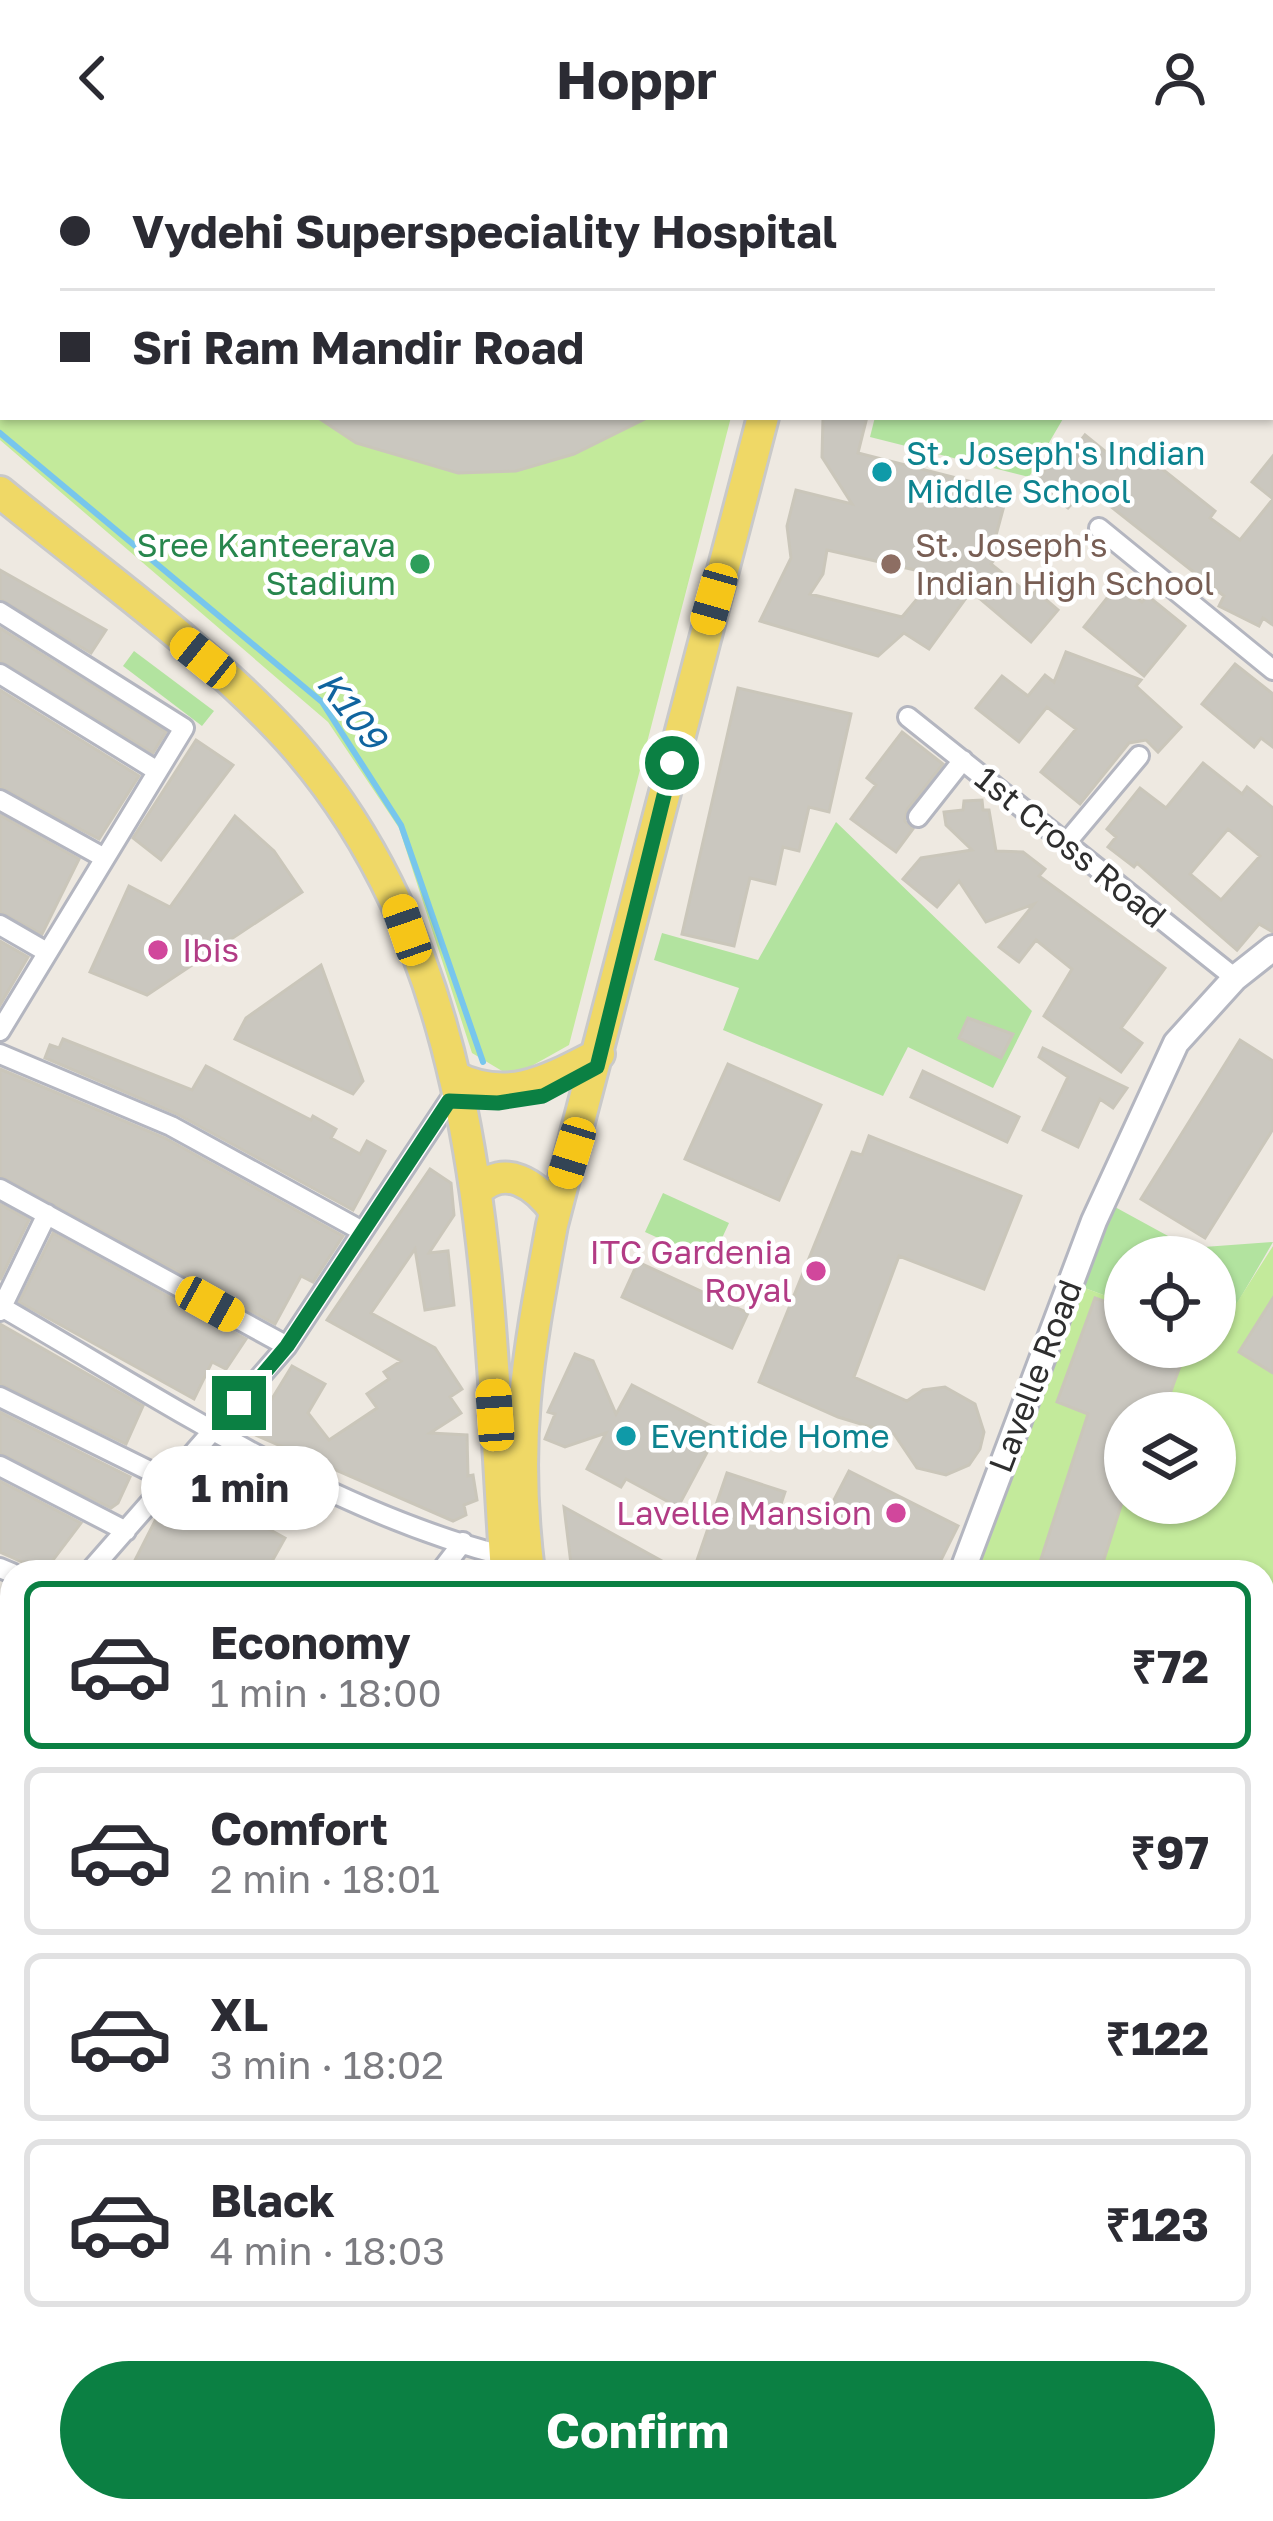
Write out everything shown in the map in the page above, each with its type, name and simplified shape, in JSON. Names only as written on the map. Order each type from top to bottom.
[{"type":"main road","points":[[513,1560],[521,1406],[555,1211],[762,420]]},
{"type":"main road","points":[[0,492],[234,683],[329,788],[395,893],[458,1088],[477,1191],[512,1560]]},
{"type":"main road","points":[[458,1088],[522,1090],[598,1060]]},
{"type":"main road","points":[[477,1191],[494,1180],[517,1178],[532,1184],[555,1211]]},
{"type":"street","points":[[1099,528],[1273,670]]},
{"type":"street","points":[[0,612],[184,728],[101,856],[0,1031]]},
{"type":"street","points":[[0,674],[154,769]]},
{"type":"street","name":"1st Cross Road","points":[[908,717],[1235,978]]},
{"type":"street","points":[[1066,843],[1139,756]]},
{"type":"street","points":[[918,817],[963,760]]},
{"type":"street","points":[[0,800],[101,856]]},
{"type":"street","points":[[0,926],[45,951]]},
{"type":"street","name":"Lavelle Road","points":[[967,1560],[1103,1201],[1177,1042],[1235,978],[1273,948]]},
{"type":"street","points":[[0,1054],[171,1126],[362,1231]]},
{"type":"street","points":[[100,1560],[287,1346],[458,1088]]},
{"type":"street","points":[[0,1189],[287,1346]]},
{"type":"street","points":[[47,1214],[1,1308],[215,1431],[373,1509],[499,1560]]},
{"type":"street","points":[[0,1397],[170,1480]]},
{"type":"street","points":[[0,1466],[126,1531]]},
{"type":"street","points":[[450,1560],[464,1542]]},
{"type":"green space","name":"Sree Kanteerava Stadium","points":[[0,420],[730,420],[569,1045],[512,1077],[472,1053],[399,828],[328,722],[0,440]]},
{"type":"green space","points":[[874,420],[1062,420],[1029,477],[870,437]]},
{"type":"green space","points":[[134,651],[214,711],[202,726],[123,666]]},
{"type":"green space","points":[[836,822],[1032,1011],[993,1088],[908,1047],[883,1096],[723,1030],[739,988],[654,960],[662,933],[758,960]]},
{"type":"green space","points":[[663,1193],[729,1223],[711,1262],[645,1232]]},
{"type":"green space","points":[[1115,1207],[1168,1236],[1104,1236],[1104,1295],[1082,1287]]},
{"type":"green space","points":[[1273,1242],[1236,1305],[1236,1245]]},
{"type":"green space","points":[[1273,1246],[1273,1560],[980,1560],[1082,1287],[1104,1295],[1104,1368],[1236,1368],[1236,1304]]},
{"type":"building","name":"Sree Kanteerava Stadium","points":[[322,420],[643,420],[574,454],[516,471],[458,473],[356,443]]},
{"type":"building","points":[[823,420],[866,420],[858,453],[1008,491],[995,539],[1007,542],[991,564],[1031,596],[1036,591],[1058,610],[1031,642],[971,591],[929,649],[904,633],[878,656],[760,621],[791,558],[787,526],[796,490],[852,504],[822,457]],"holes":[[[827,550],[937,575],[902,617],[810,594],[823,574]]]},
{"type":"building","points":[[1085,435],[1122,465],[1136,448],[1215,511],[1210,518],[1240,540],[1273,499],[1273,625],[1263,618],[1259,626],[1219,606],[1224,596],[1086,487],[1068,508],[1036,481],[1052,461],[1060,467]]},
{"type":"building","points":[[1273,456],[1273,499],[1252,482]]},
{"type":"building","points":[[0,570],[106,630],[91,653],[0,599]]},
{"type":"building","points":[[1119,583],[1142,602],[1148,596],[1185,626],[1144,676],[1084,627]]},
{"type":"building","points":[[0,628],[166,732],[153,753],[0,661]]},
{"type":"building","points":[[1066,652],[1141,680],[1136,686],[1181,727],[1158,752],[1146,740],[1129,743],[1080,804],[1041,772],[1076,729],[1047,707],[1019,742],[976,708],[1002,676],[1028,696],[1045,675],[1054,682]]},
{"type":"building","points":[[1235,664],[1273,694],[1273,747],[1261,738],[1254,747],[1202,704]]},
{"type":"building","points":[[738,688],[851,714],[829,812],[809,807],[799,851],[783,847],[775,884],[750,878],[734,946],[682,934]]},
{"type":"building","points":[[0,690],[139,776],[99,839],[0,787]]},
{"type":"building","points":[[902,732],[943,764],[907,810],[905,821],[913,829],[896,852],[851,819],[876,785],[867,778]]},
{"type":"building","points":[[196,740],[233,765],[161,860],[133,838]]},
{"type":"building","points":[[1203,763],[1242,794],[1247,787],[1273,808],[1273,932],[1259,924],[1237,950],[1137,863],[1134,867],[1108,847],[1116,837],[1107,829],[1140,788],[1166,808]],"holes":[[[1228,829],[1260,856],[1221,900],[1190,874]]]},
{"type":"building","points":[[982,800],[983,810],[989,810],[996,851],[1023,852],[1045,869],[1039,876],[1165,968],[1121,1028],[1142,1043],[1121,1072],[1044,1016],[1072,969],[1036,940],[1019,962],[999,947],[1034,904],[986,922],[959,881],[937,907],[903,879],[921,858],[972,850],[946,825],[944,812],[963,810],[964,801]]},
{"type":"building","points":[[0,815],[79,859],[42,934],[0,912]]},
{"type":"building","points":[[235,816],[274,851],[302,892],[147,995],[90,972],[129,886],[170,907]]},
{"type":"building","points":[[0,941],[28,957],[0,1005]]},
{"type":"building","points":[[321,965],[363,1081],[353,1094],[235,1039],[246,1018]]},
{"type":"building","points":[[968,1018],[1013,1034],[1001,1058],[959,1038]]},
{"type":"building","points":[[63,1039],[192,1090],[206,1066],[336,1129],[331,1138],[360,1154],[367,1141],[385,1151],[353,1210],[177,1114],[45,1058],[50,1045],[59,1048]]},
{"type":"building","points":[[1240,1040],[1273,1061],[1273,1129],[1206,1236],[1141,1199]]},
{"type":"building","points":[[1043,1048],[1127,1088],[1113,1108],[1100,1099],[1078,1147],[1043,1130],[1068,1077],[1039,1057]]},
{"type":"building","points":[[728,1064],[821,1105],[779,1200],[685,1159]]},
{"type":"building","points":[[0,1069],[165,1138],[343,1236],[313,1282],[301,1276],[275,1324],[0,1176]]},
{"type":"building","points":[[923,1071],[1019,1117],[1007,1142],[911,1097]]},
{"type":"building","points":[[869,1136],[1021,1196],[984,1289],[899,1256],[854,1377],[907,1401],[923,1390],[945,1387],[975,1404],[984,1432],[980,1449],[969,1465],[946,1475],[917,1468],[894,1434],[838,1417],[759,1382],[852,1152],[862,1155]]},
{"type":"building","points":[[430,1169],[451,1183],[454,1215],[429,1253],[448,1251],[454,1305],[425,1310],[415,1249],[371,1313],[435,1348],[462,1389],[450,1397],[461,1413],[430,1433],[467,1435],[468,1476],[473,1475],[477,1500],[464,1505],[466,1515],[453,1521],[251,1433],[292,1366],[325,1384],[308,1413],[329,1440],[377,1408],[367,1394],[389,1379],[384,1372],[401,1361],[327,1320]]},
{"type":"building","points":[[0,1204],[29,1220],[0,1280]]},
{"type":"building","points":[[53,1233],[246,1339],[226,1369],[212,1362],[194,1399],[19,1302]]},
{"type":"building","points":[[638,1262],[748,1313],[732,1348],[622,1297]]},
{"type":"building","points":[[1095,1298],[1104,1301],[1104,1368],[1179,1368],[1171,1392],[1104,1392],[1104,1524],[1115,1524],[1104,1560],[1044,1560],[1041,1559],[1088,1414],[1057,1402]]},
{"type":"building","points":[[1273,1298],[1273,1373],[1239,1352]]},
{"type":"building","points":[[0,1324],[143,1406],[126,1444],[0,1384]]},
{"type":"building","points":[[575,1354],[593,1361],[616,1414],[632,1385],[719,1430],[678,1507],[626,1479],[621,1487],[587,1469],[606,1433],[565,1447],[545,1439],[555,1414],[548,1412]]},
{"type":"building","points":[[0,1412],[130,1477],[118,1503],[111,1508],[0,1453]]},
{"type":"building","points":[[222,1465],[270,1489],[254,1521],[285,1538],[273,1560],[135,1560],[158,1515],[171,1521],[185,1493],[204,1502]]},
{"type":"building","points":[[849,1471],[958,1526],[941,1560],[697,1560],[727,1473],[785,1492],[779,1510],[821,1525]]},
{"type":"building","points":[[0,1481],[81,1523],[53,1560],[18,1560],[0,1552]]},
{"type":"building","points":[[564,1507],[660,1560],[571,1560]]},
{"type":"waterway","name":"K109","points":[[0,433],[322,702],[401,825],[483,1062]]},
{"type":"place","name":"St. Joseph's Indian Middle School","points":[[882,472]]},
{"type":"place","name":"Sree Kanteerava Stadium","points":[[420,564]]},
{"type":"place","name":"St. Joseph's Indian High School","points":[[891,564]]},
{"type":"place","name":"Ibis","points":[[158,950]]},
{"type":"place","name":"ITC Gardenia Royal","points":[[816,1271]]},
{"type":"place","name":"Eventide Home","points":[[626,1436]]},
{"type":"place","name":"Lavelle Mansion","points":[[896,1513]]},
{"type":"route","points":[[239,1403],[287,1346],[449,1101],[498,1103],[543,1096],[597,1067],[672,763]]}]
